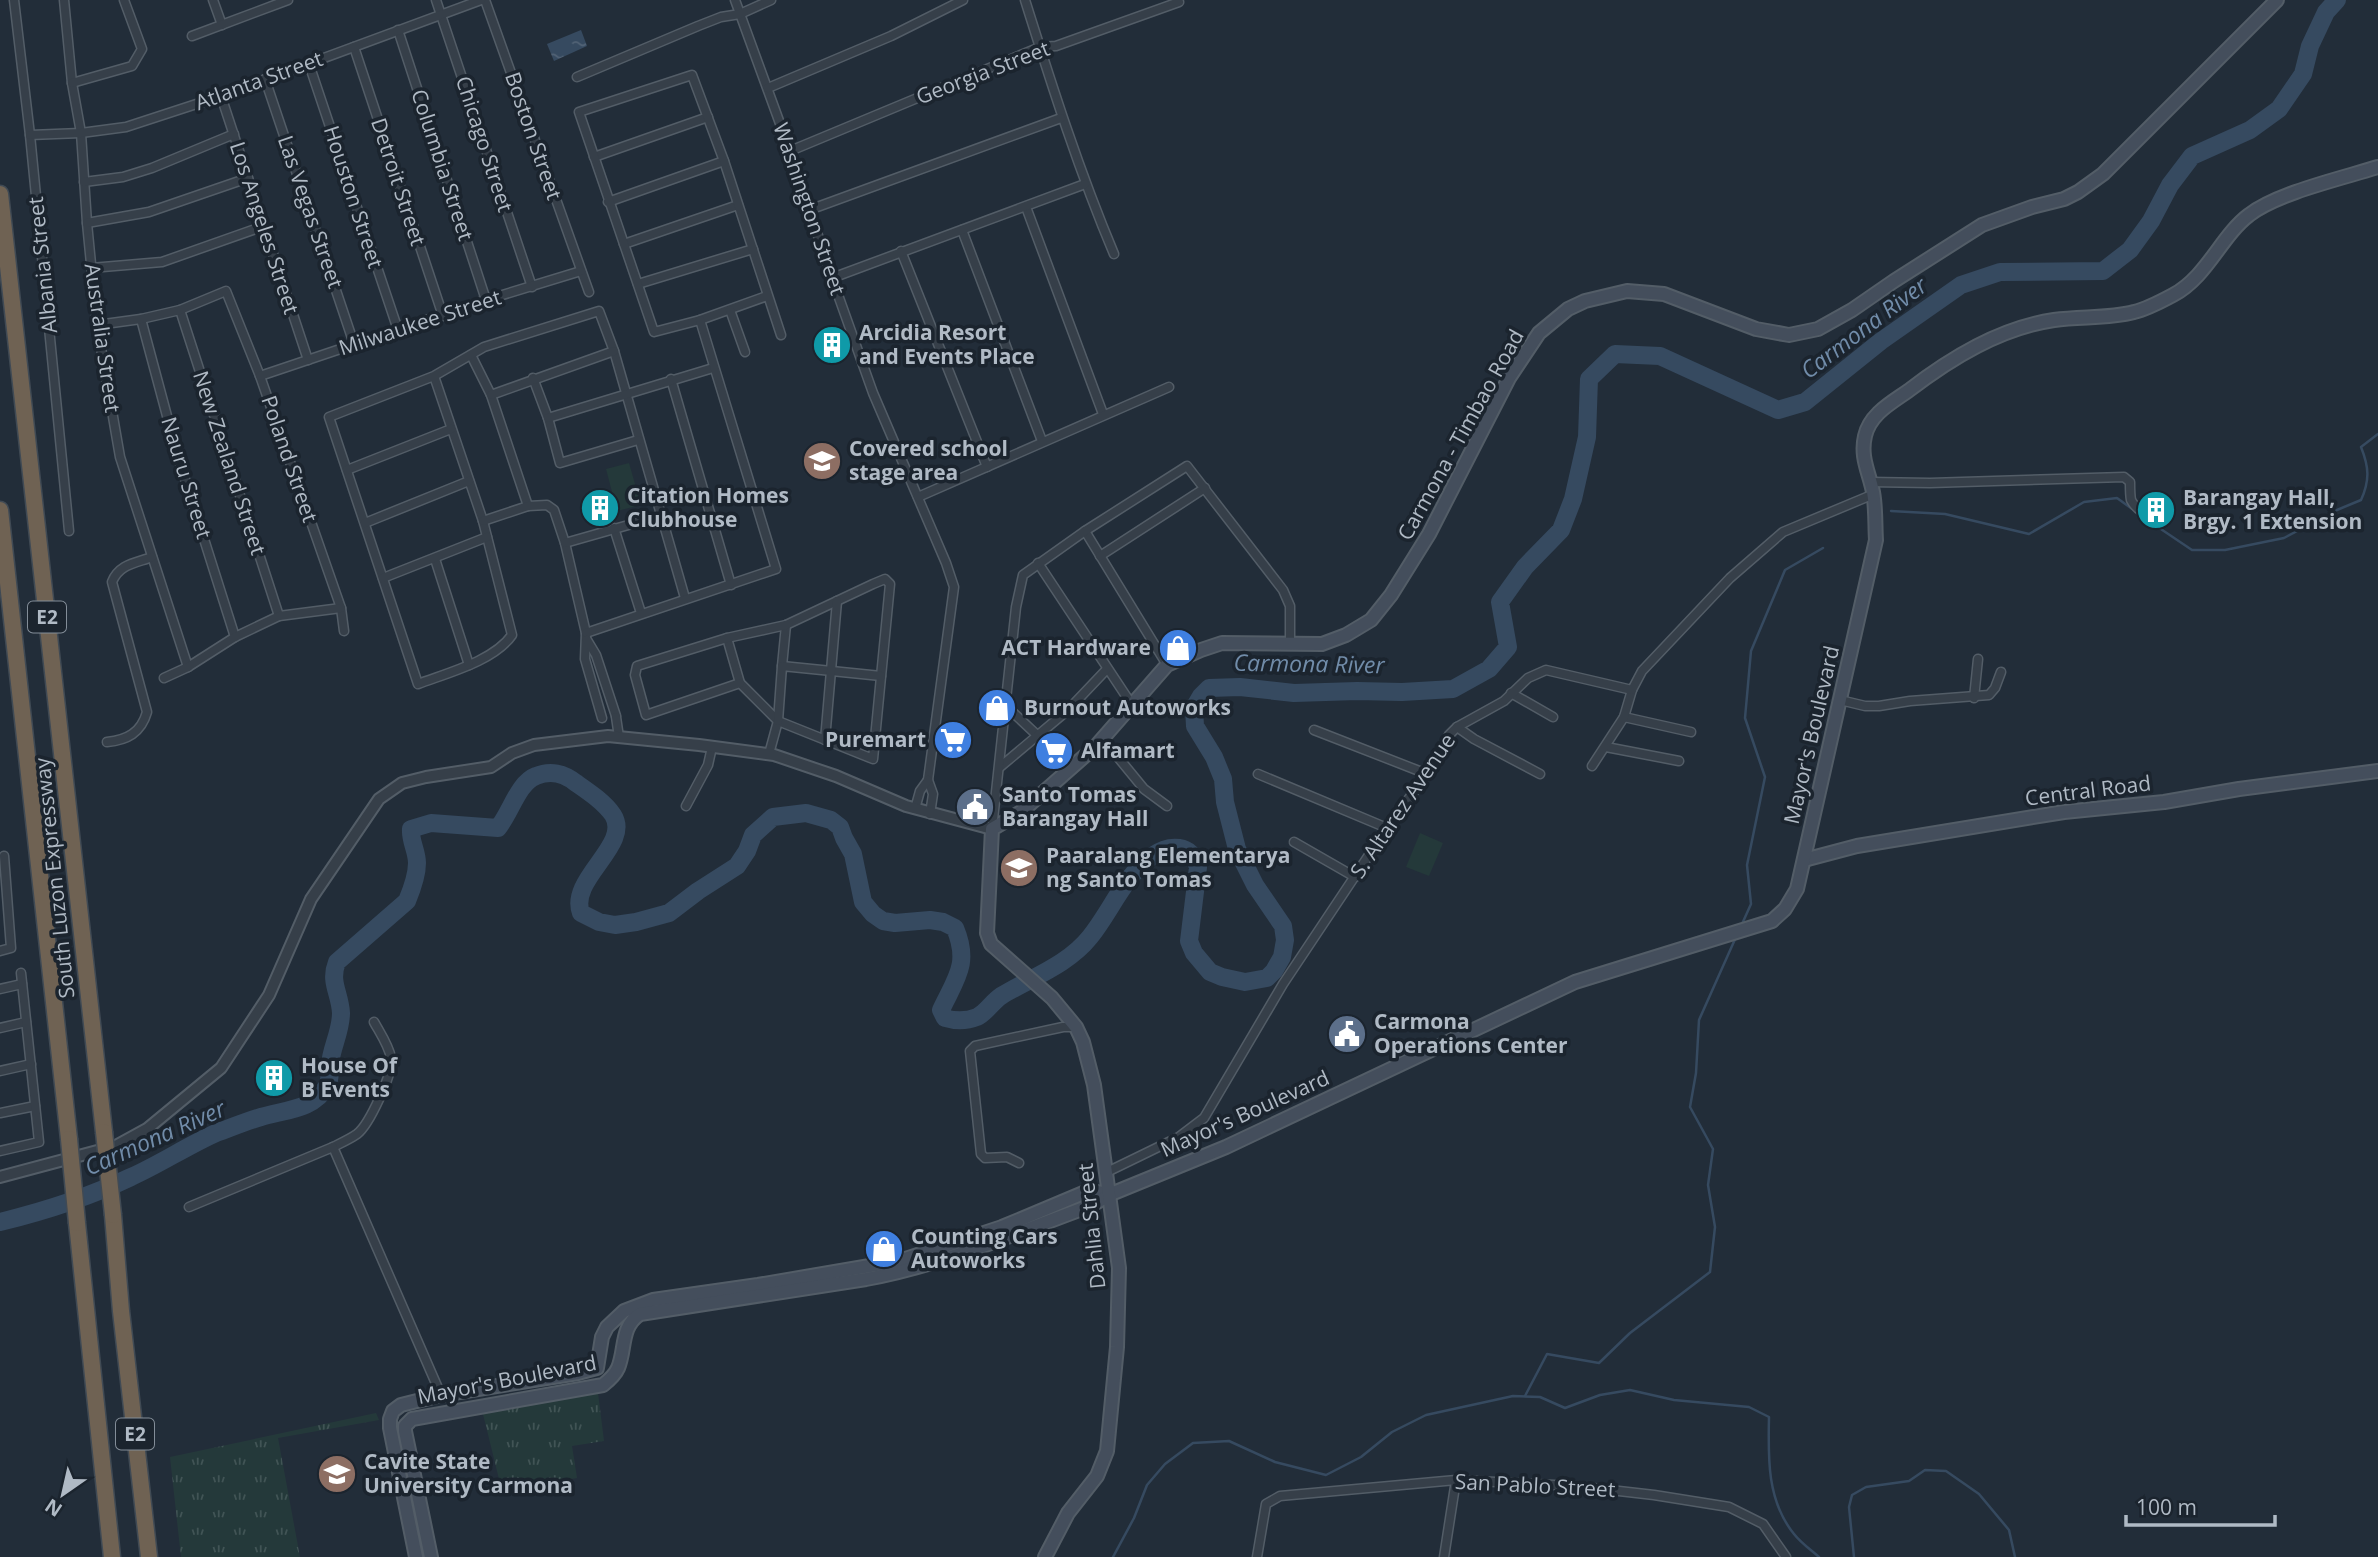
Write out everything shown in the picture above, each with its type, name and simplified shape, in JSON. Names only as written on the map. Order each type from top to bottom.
[{"type":"highway","name":"South Luzon Expressway","points":[[0,194],[149,1557]]},
{"type":"highway","name":"South Luzon Expressway","points":[[0,510],[112,1557]]},
{"type":"main road","name":"Carmona - Timbao Road","points":[[992,829],[1021,812],[1061,779],[1103,739],[1167,665],[1222,643],[1322,644],[1346,635],[1371,620],[1391,595],[1429,534],[1509,378],[1539,332],[1567,309],[1585,301],[1627,291],[1664,294],[1756,329],[1788,335],[1818,329],[1852,310],[1982,225],[2078,192],[2103,174],[2277,0]]},
{"type":"main road","name":"Mayor's Boulevard","points":[[431,1557],[405,1431],[405,1426],[412,1419],[603,1385],[618,1368],[631,1320],[640,1314],[901,1272],[932,1263],[1090,1206],[1111,1194],[1226,1147],[1576,982],[1772,921],[1797,889],[1876,540],[1872,488],[1862,454],[1870,421],[1927,376],[2001,334],[2036,324],[2121,315],[2146,308],[2185,287],[2213,259],[2247,216],[2257,209],[2304,190],[2378,167]]},
{"type":"main road","name":"Central Road","points":[[1804,860],[1857,846],[2064,812],[2164,802],[2239,789],[2378,771]]},
{"type":"main road","name":"Dahlia Street","points":[[992,829],[987,933],[991,944],[1032,978],[1076,1027],[1083,1042],[1094,1085],[1119,1268],[1118,1347],[1107,1451],[1097,1476],[1068,1513],[1045,1557]]},
{"type":"main road","name":"Mayor's Boulevard","points":[[416,1557],[390,1419],[393,1411],[401,1405],[441,1395],[578,1373],[597,1367],[602,1337],[607,1327],[624,1311],[653,1300],[899,1261],[1002,1227],[1088,1191],[1111,1194]]},
{"type":"street","name":"Albania Street","points":[[14,0],[69,531]]},
{"type":"street","name":"Australia Street","points":[[64,0],[72,83],[81,133],[97,325],[120,457],[187,667]]},
{"type":"street","points":[[72,83],[132,66],[142,49],[124,0]]},
{"type":"street","points":[[213,0],[222,26]]},
{"type":"street","points":[[191,36],[288,0]]},
{"type":"street","name":"Chicago Street","points":[[436,0],[531,287]]},
{"type":"street","name":"Atlanta Street","points":[[30,135],[81,133],[126,127],[220,96],[483,0]]},
{"type":"street","name":"Boston Street","points":[[483,0],[589,292]]},
{"type":"street","name":"Washington Street","points":[[735,0],[873,393],[954,587],[928,780],[933,794],[930,814]]},
{"type":"street","points":[[577,77],[771,0]]},
{"type":"street","points":[[768,88],[891,36],[962,0]]},
{"type":"street","points":[[1025,0],[1085,184],[1114,254]]},
{"type":"street","name":"Georgia Street","points":[[790,151],[1040,47],[1056,46],[1179,2]]},
{"type":"street","name":"Columbia Street","points":[[398,30],[486,300]]},
{"type":"street","name":"Detroit Street","points":[[354,47],[443,316]]},
{"type":"street","name":"Houston Street","points":[[309,64],[397,330]]},
{"type":"street","points":[[767,296],[700,320],[654,332],[579,113],[692,75],[724,161],[781,335]]},
{"type":"street","name":"Las Vegas Street","points":[[265,79],[354,344]]},
{"type":"street","name":"Los Angeles Street","points":[[220,96],[308,360]]},
{"type":"street","points":[[594,157],[708,117]]},
{"type":"street","points":[[809,210],[1062,118]]},
{"type":"street","points":[[84,182],[123,177],[152,168],[234,134]]},
{"type":"street","points":[[608,202],[724,161]]},
{"type":"street","points":[[87,223],[149,212],[248,178]]},
{"type":"street","points":[[832,278],[1085,184]]},
{"type":"street","points":[[624,244],[738,205]]},
{"type":"street","points":[[1026,207],[1103,414]]},
{"type":"street","points":[[91,268],[162,262],[264,226]]},
{"type":"street","points":[[962,230],[1042,441]]},
{"type":"street","points":[[638,284],[753,249]]},
{"type":"street","points":[[901,251],[987,467]]},
{"type":"street","name":"Milwaukee Street","points":[[260,376],[581,271]]},
{"type":"street","name":"Poland Street","points":[[180,310],[226,291],[260,376],[341,608],[344,631]]},
{"type":"street","points":[[97,325],[180,310]]},
{"type":"street","name":"New Zealand Street","points":[[180,310],[279,617]]},
{"type":"street","points":[[730,310],[745,352]]},
{"type":"street","points":[[434,376],[484,521],[512,635],[504,646],[469,665],[418,684],[329,417],[434,376],[484,347],[599,311],[614,351],[685,598]]},
{"type":"street","name":"Nauru Street","points":[[141,319],[178,457],[235,637]]},
{"type":"street","points":[[586,636],[641,613],[776,569],[700,320]]},
{"type":"street","points":[[491,395],[614,351]]},
{"type":"street","points":[[471,355],[491,395],[528,506]]},
{"type":"street","points":[[548,418],[713,368]]},
{"type":"street","points":[[533,379],[548,418],[560,463],[638,440]]},
{"type":"street","points":[[671,379],[731,585]]},
{"type":"street","points":[[918,497],[1169,387]]},
{"type":"street","points":[[347,470],[452,429]]},
{"type":"street","points":[[0,1177],[116,1146],[147,1129],[221,1068],[269,995],[311,899],[379,799],[402,783],[491,767],[512,753],[534,745],[614,737],[769,754],[836,776],[915,809],[992,829],[1016,607],[1023,575],[1085,531],[1187,466],[1283,590],[1290,606],[1290,644]]},
{"type":"street","points":[[1591,766],[1624,717],[1632,690],[1642,671],[1730,578],[1783,532],[1872,488],[1930,483],[2124,477],[2130,482],[2132,500],[2138,508],[2152,518],[2160,517]]},
{"type":"street","points":[[365,523],[469,481]]},
{"type":"street","points":[[1100,556],[1205,488]]},
{"type":"street","points":[[484,521],[528,506],[547,505],[554,510],[565,543],[586,636],[596,655],[616,717],[614,737]]},
{"type":"street","points":[[565,543],[660,516]]},
{"type":"street","points":[[614,528],[641,613]]},
{"type":"street","points":[[1085,531],[1167,665]]},
{"type":"street","points":[[383,578],[487,537]]},
{"type":"street","points":[[107,742],[119,741],[135,734],[147,712],[112,582],[122,567],[152,557]]},
{"type":"street","points":[[435,559],[469,665]]},
{"type":"street","points":[[1038,563],[1132,705]]},
{"type":"street","points":[[727,638],[740,682],[778,721],[873,759],[890,584],[885,579],[786,625],[727,638],[637,667],[635,675],[646,715],[740,682]]},
{"type":"street","points":[[825,740],[837,601]]},
{"type":"street","points":[[164,678],[235,637],[279,617],[341,608]]},
{"type":"street","points":[[769,754],[778,721],[786,625]]},
{"type":"street","points":[[586,636],[585,659],[603,719],[614,737]]},
{"type":"street","points":[[1974,698],[1978,659]]},
{"type":"street","points":[[782,666],[881,676]]},
{"type":"street","points":[[1000,767],[1068,710],[1107,669]]},
{"type":"street","name":"S. Altarez Avenue","points":[[1107,1172],[1179,1137],[1204,1118],[1283,984],[1387,828],[1427,774],[1449,735],[1457,727],[1492,708],[1528,678],[1546,670],[1632,690]]},
{"type":"street","points":[[1840,700],[1865,706],[1879,706],[1910,701],[1974,698],[1989,695],[2001,672]]},
{"type":"street","points":[[597,697],[609,693]]},
{"type":"street","points":[[1511,694],[1553,717]]},
{"type":"street","points":[[1006,706],[1038,736]]},
{"type":"street","points":[[1624,717],[1691,732]]},
{"type":"street","points":[[1457,727],[1474,739],[1541,774]]},
{"type":"street","points":[[1314,730],[1427,774]]},
{"type":"street","points":[[1103,739],[1144,789],[1167,806]]},
{"type":"street","points":[[686,806],[708,765],[712,747]]},
{"type":"street","points":[[1605,747],[1679,761]]},
{"type":"street","points":[[1258,774],[1387,828]]},
{"type":"street","name":"Washington Street","points":[[915,809],[920,791],[928,780]]},
{"type":"street","points":[[1294,842],[1354,877]]},
{"type":"street","points":[[0,951],[11,948],[4,856]]},
{"type":"street","points":[[0,1151],[39,1142],[21,973]]},
{"type":"street","points":[[0,989],[22,984]]},
{"type":"street","points":[[0,1028],[26,1022]]},
{"type":"street","points":[[189,1207],[356,1135],[375,1108],[391,1067],[391,1058],[374,1022]]},
{"type":"street","points":[[1019,1163],[1007,1157],[985,1158],[981,1154],[970,1051],[975,1046],[1063,1027],[1076,1027]]},
{"type":"street","points":[[0,1071],[31,1064]]},
{"type":"street","points":[[0,1113],[36,1106]]},
{"type":"street","points":[[333,1147],[441,1395]]},
{"type":"street","points":[[1444,1557],[1456,1480]]},
{"type":"street","name":"San Pablo Street","points":[[1257,1557],[1266,1504],[1280,1496],[1456,1480],[1575,1486],[1729,1507],[1763,1524],[1786,1557]]},
{"type":"street","points":[[1776,1557],[1780,1546]]},
{"type":"green space","points":[[629,463],[641,505],[617,511],[606,469]]},
{"type":"green space","points":[[1420,833],[1443,843],[1429,876],[1406,867]]},
{"type":"green space","points":[[598,1393],[604,1441],[572,1446],[577,1478],[502,1491],[483,1414]]},
{"type":"green space","points":[[376,1413],[379,1420],[278,1438],[300,1557],[181,1557],[170,1457]]},
{"type":"water","points":[[581,30],[587,46],[554,61],[547,44]]},
{"type":"waterway","name":"Carmona River","points":[[0,1222],[99,1191],[216,1133],[298,1108],[314,1100],[328,1083],[341,1020],[334,976],[337,962],[407,901],[417,868],[411,829],[431,823],[498,828],[524,785],[536,776],[546,773],[562,775],[601,802],[613,815],[617,826],[608,850],[590,875],[579,900],[581,913],[599,922],[615,925],[669,913],[737,866],[753,835],[773,817],[806,813],[831,820],[840,827],[853,854],[863,902],[873,914],[883,921],[895,923],[930,920],[955,928],[961,961],[956,979],[941,1010],[945,1018],[961,1020],[977,1017],[1001,996],[1071,956],[1098,927],[1133,873],[1152,856],[1172,848],[1191,853],[1198,867],[1189,941],[1194,953],[1210,972],[1222,977],[1245,982],[1267,978],[1282,957],[1285,940],[1283,926],[1255,885],[1237,849],[1225,802],[1223,779],[1214,757],[1195,726],[1194,708],[1209,688],[1240,687],[1294,693],[1453,689],[1489,669],[1508,647],[1500,602],[1525,567],[1561,530],[1573,499],[1587,437],[1589,379],[1615,354],[1660,356],[1778,410],[1805,402],[1881,341],[1961,285],[2000,272],[2103,271],[2130,250],[2151,221],[2170,185],[2192,156],[2250,130],[2279,109],[2303,74],[2310,46],[2326,12],[2337,0]]},
{"type":"waterway","points":[[2140,515],[2192,550],[2225,550],[2284,538],[2361,500],[2367,474],[2361,447],[2378,434]]},
{"type":"waterway","points":[[1891,511],[1945,514],[2029,534],[2084,502],[2117,498],[2135,511]]},
{"type":"waterway","points":[[1742,924],[1751,904],[1747,865],[1765,777],[1745,718],[1751,651],[1785,570],[1823,548]]},
{"type":"waterway","points":[[1525,1396],[1547,1354],[1599,1363],[1630,1333],[1710,1272],[1715,1227],[1708,1185],[1713,1149],[1690,1107],[1696,1073],[1699,1020],[1736,937]]},
{"type":"waterway","points":[[1113,1557],[1134,1518],[1147,1485],[1165,1464],[1193,1443],[1229,1441],[1275,1462],[1326,1475],[1361,1457],[1392,1432],[1426,1415],[1513,1396],[1540,1397],[1565,1408],[1600,1395],[1630,1390],[1674,1400],[1749,1407],[1769,1417],[1769,1463],[1779,1508],[1794,1534],[1819,1557]]},
{"type":"waterway","points":[[1854,1557],[1849,1507],[1852,1495],[1866,1487],[1909,1481],[1925,1470],[1946,1471],[1979,1494],[2009,1530],[2015,1557]]},
{"type":"place","name":"Arcidia Resort and Events Place","points":[[832,345]]},
{"type":"place","name":"Covered school stage area","points":[[822,461]]},
{"type":"place","name":"Citation Homes Clubhouse","points":[[600,508]]},
{"type":"place","name":"Barangay Hall, Brgy. 1 Extension","points":[[2156,510]]},
{"type":"place","name":"ACT Hardware","points":[[1178,648]]},
{"type":"place","name":"Burnout Autoworks","points":[[997,708]]},
{"type":"place","name":"Puremart","points":[[953,740]]},
{"type":"place","name":"Alfamart","points":[[1054,751]]},
{"type":"place","name":"Santo Tomas Barangay Hall","points":[[975,807]]},
{"type":"place","name":"Paaralang Elementarya ng Santo Tomas","points":[[1019,868]]},
{"type":"place","name":"Carmona Operations Center","points":[[1347,1034]]},
{"type":"place","name":"House Of B Events","points":[[274,1078]]},
{"type":"place","name":"Counting Cars Autoworks","points":[[884,1249]]},
{"type":"place","name":"Cavite State University Carmona","points":[[337,1474]]}]
